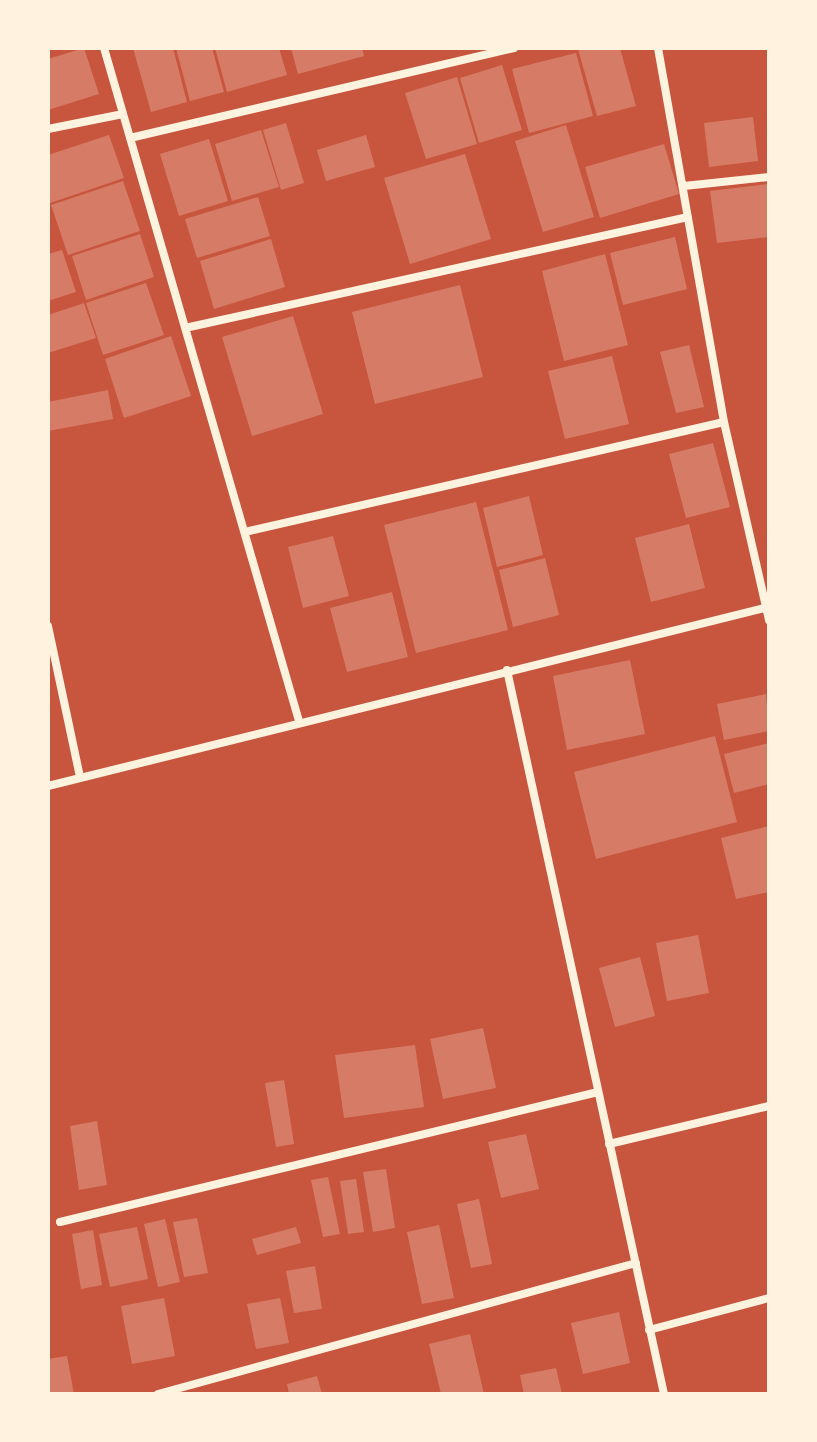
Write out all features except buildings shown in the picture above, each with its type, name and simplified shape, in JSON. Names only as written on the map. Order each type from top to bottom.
[{"type":"street","points":[[104,48],[299,721]]},
{"type":"street","points":[[130,138],[514,48]]},
{"type":"street","points":[[658,48],[724,422],[769,620]]},
{"type":"street","points":[[48,129],[123,114]]},
{"type":"street","points":[[684,186],[769,177]]},
{"type":"street","points":[[185,328],[688,217]]},
{"type":"street","points":[[245,532],[724,422]]},
{"type":"street","points":[[48,786],[299,721],[767,607]]},
{"type":"street","points":[[48,626],[80,777]]},
{"type":"street","points":[[507,670],[664,1394]]},
{"type":"street","points":[[60,1222],[598,1092]]},
{"type":"street","points":[[609,1144],[769,1106]]},
{"type":"street","points":[[158,1394],[636,1263]]},
{"type":"street","points":[[649,1330],[769,1298]]}]
